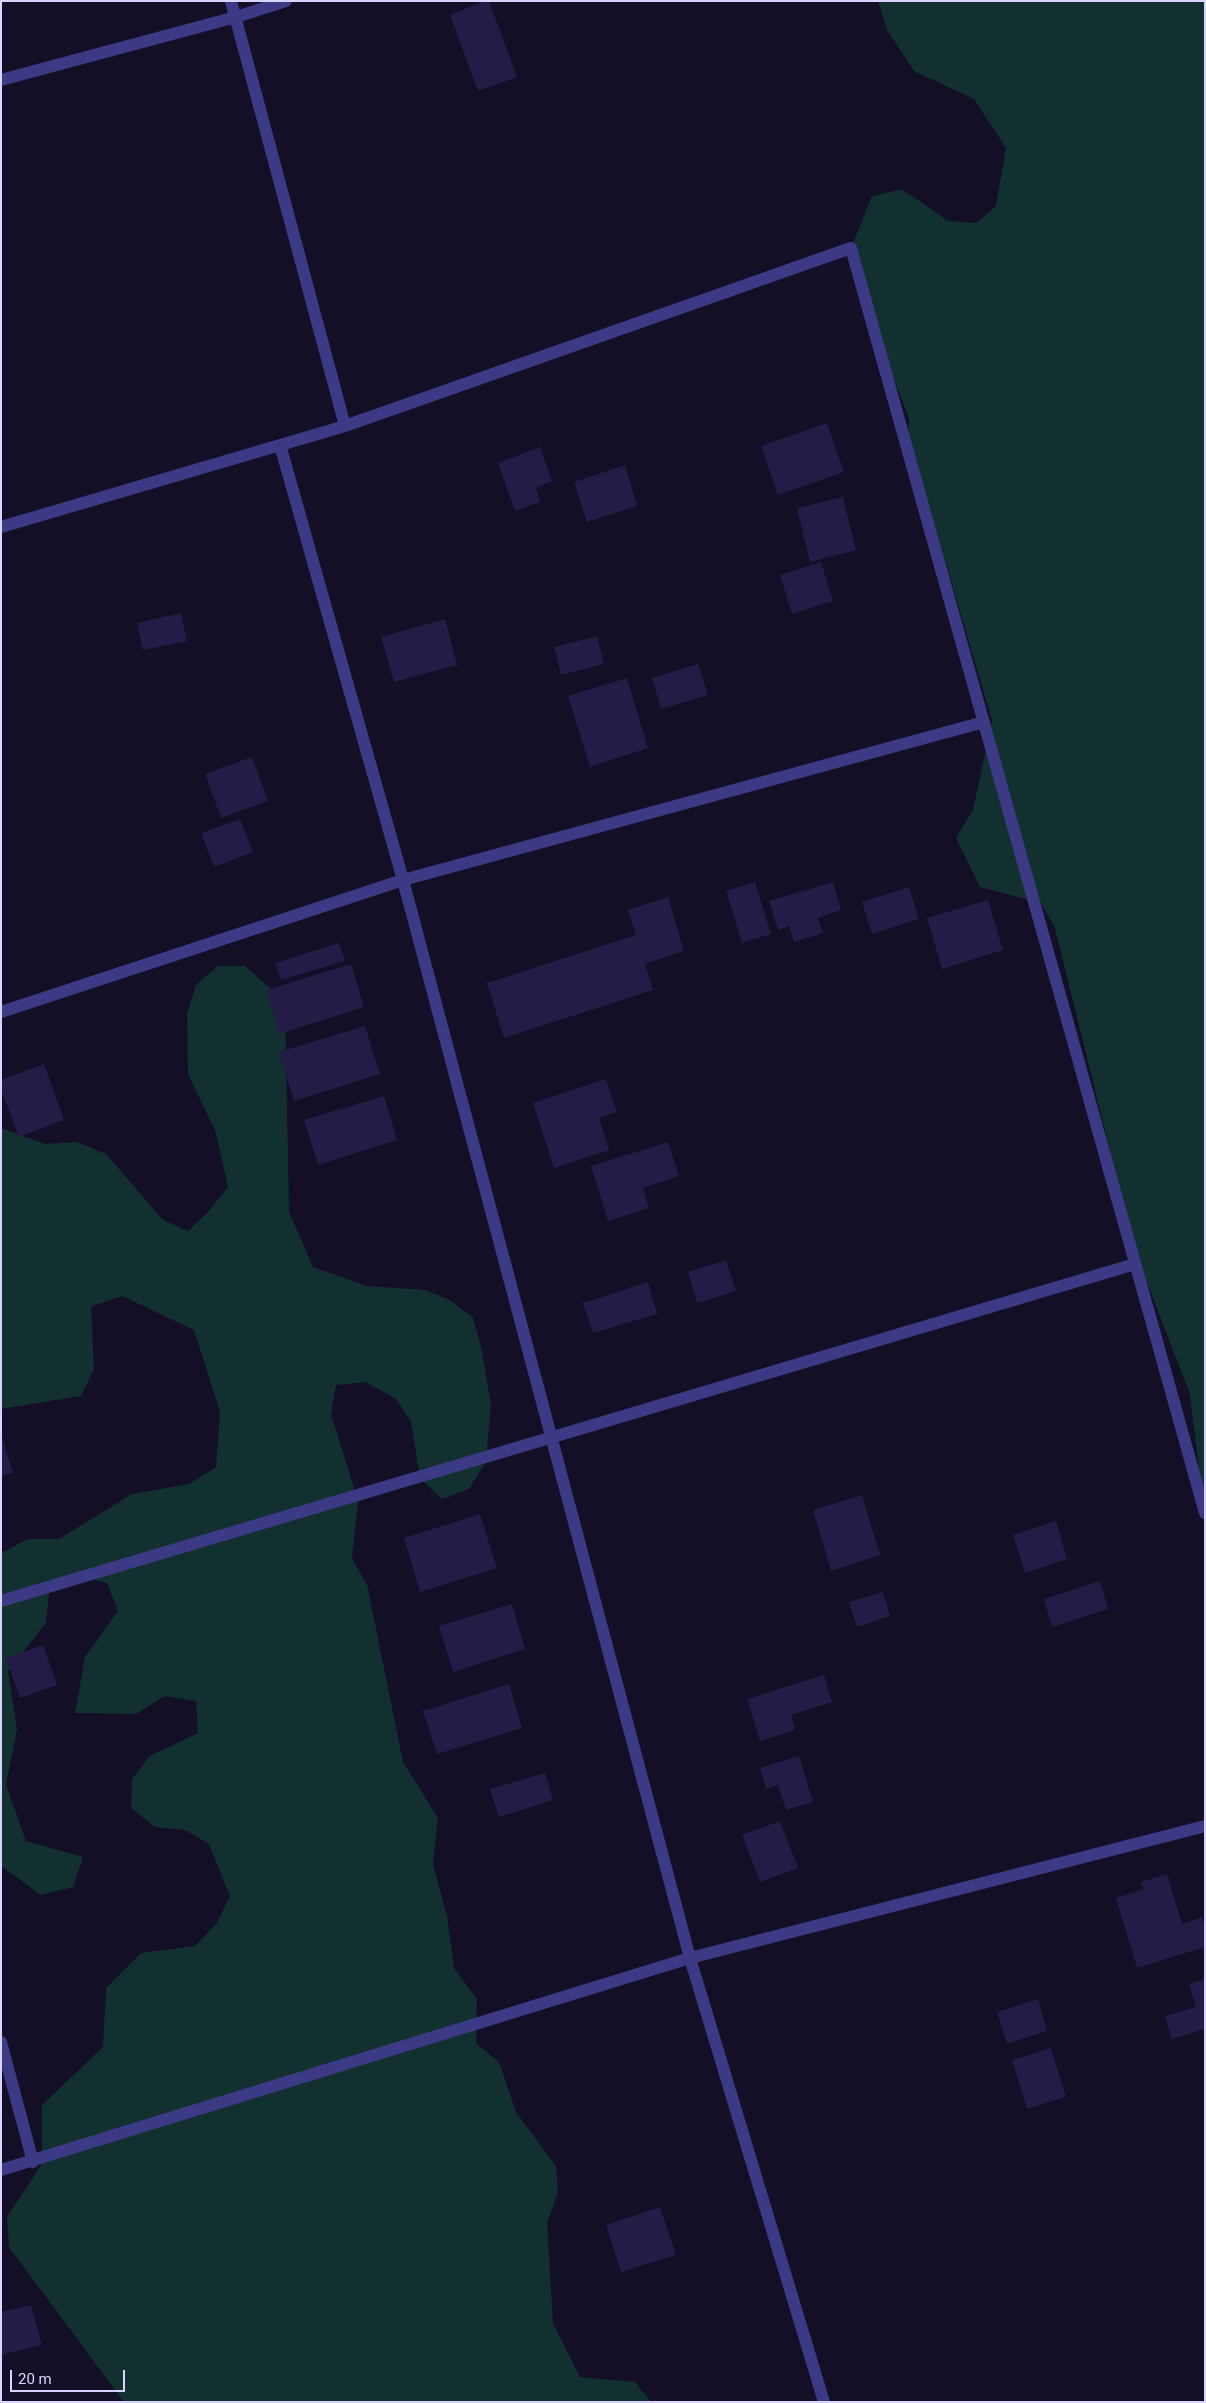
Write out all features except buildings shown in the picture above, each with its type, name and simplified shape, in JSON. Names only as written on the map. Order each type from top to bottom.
[{"type":"street","points":[[231,1],[345,426]]},
{"type":"street","points":[[1,80],[236,17],[286,1]]},
{"type":"street","points":[[1,527],[345,426],[851,248],[1205,1514]]},
{"type":"street","points":[[280,445],[403,880],[690,1958],[824,2402]]},
{"type":"street","points":[[1,1012],[403,880],[984,722]]},
{"type":"street","points":[[1,1601],[1135,1264]]},
{"type":"street","points":[[1,2170],[690,1958],[1205,1826]]},
{"type":"street","points":[[1,2042],[32,2162]]},
{"type":"green space","points":[[878,1],[1205,1],[1205,1519],[1190,1394],[1135,1252],[1055,928],[1041,903],[980,887],[956,838],[973,810],[992,720],[938,537],[907,455],[909,418],[854,279],[851,248],[872,196],[902,189],[948,221],[976,223],[996,206],[1006,148],[974,99],[914,71],[887,30]]},
{"type":"green space","points":[[218,966],[245,966],[285,1002],[289,1212],[313,1267],[367,1286],[425,1290],[450,1300],[473,1318],[481,1347],[491,1404],[486,1462],[469,1489],[442,1499],[420,1478],[411,1421],[395,1398],[365,1382],[336,1385],[331,1414],[358,1501],[352,1559],[367,1584],[403,1762],[438,1818],[433,1864],[447,1916],[454,1968],[477,1999],[476,2043],[499,2062],[516,2112],[556,2166],[558,2193],[547,2222],[553,2323],[580,2377],[635,2382],[651,2402],[124,2402],[9,2247],[7,2217],[42,2164],[42,2105],[103,2047],[106,1988],[141,1953],[195,1946],[217,1923],[230,1896],[209,1844],[185,1830],[155,1827],[131,1808],[132,1779],[150,1756],[198,1733],[196,1701],[165,1696],[136,1714],[75,1713],[85,1657],[118,1611],[107,1583],[72,1575],[49,1593],[46,1623],[8,1671],[17,1729],[6,1785],[26,1841],[83,1857],[73,1887],[41,1895],[1,1866],[1,1553],[28,1539],[59,1539],[132,1494],[189,1484],[216,1467],[220,1412],[194,1330],[122,1296],[91,1307],[94,1369],[81,1396],[1,1409],[1,1128],[45,1144],[77,1142],[106,1154],[163,1220],[188,1231],[209,1211],[228,1187],[215,1130],[188,1074],[187,1014],[196,985]]}]
